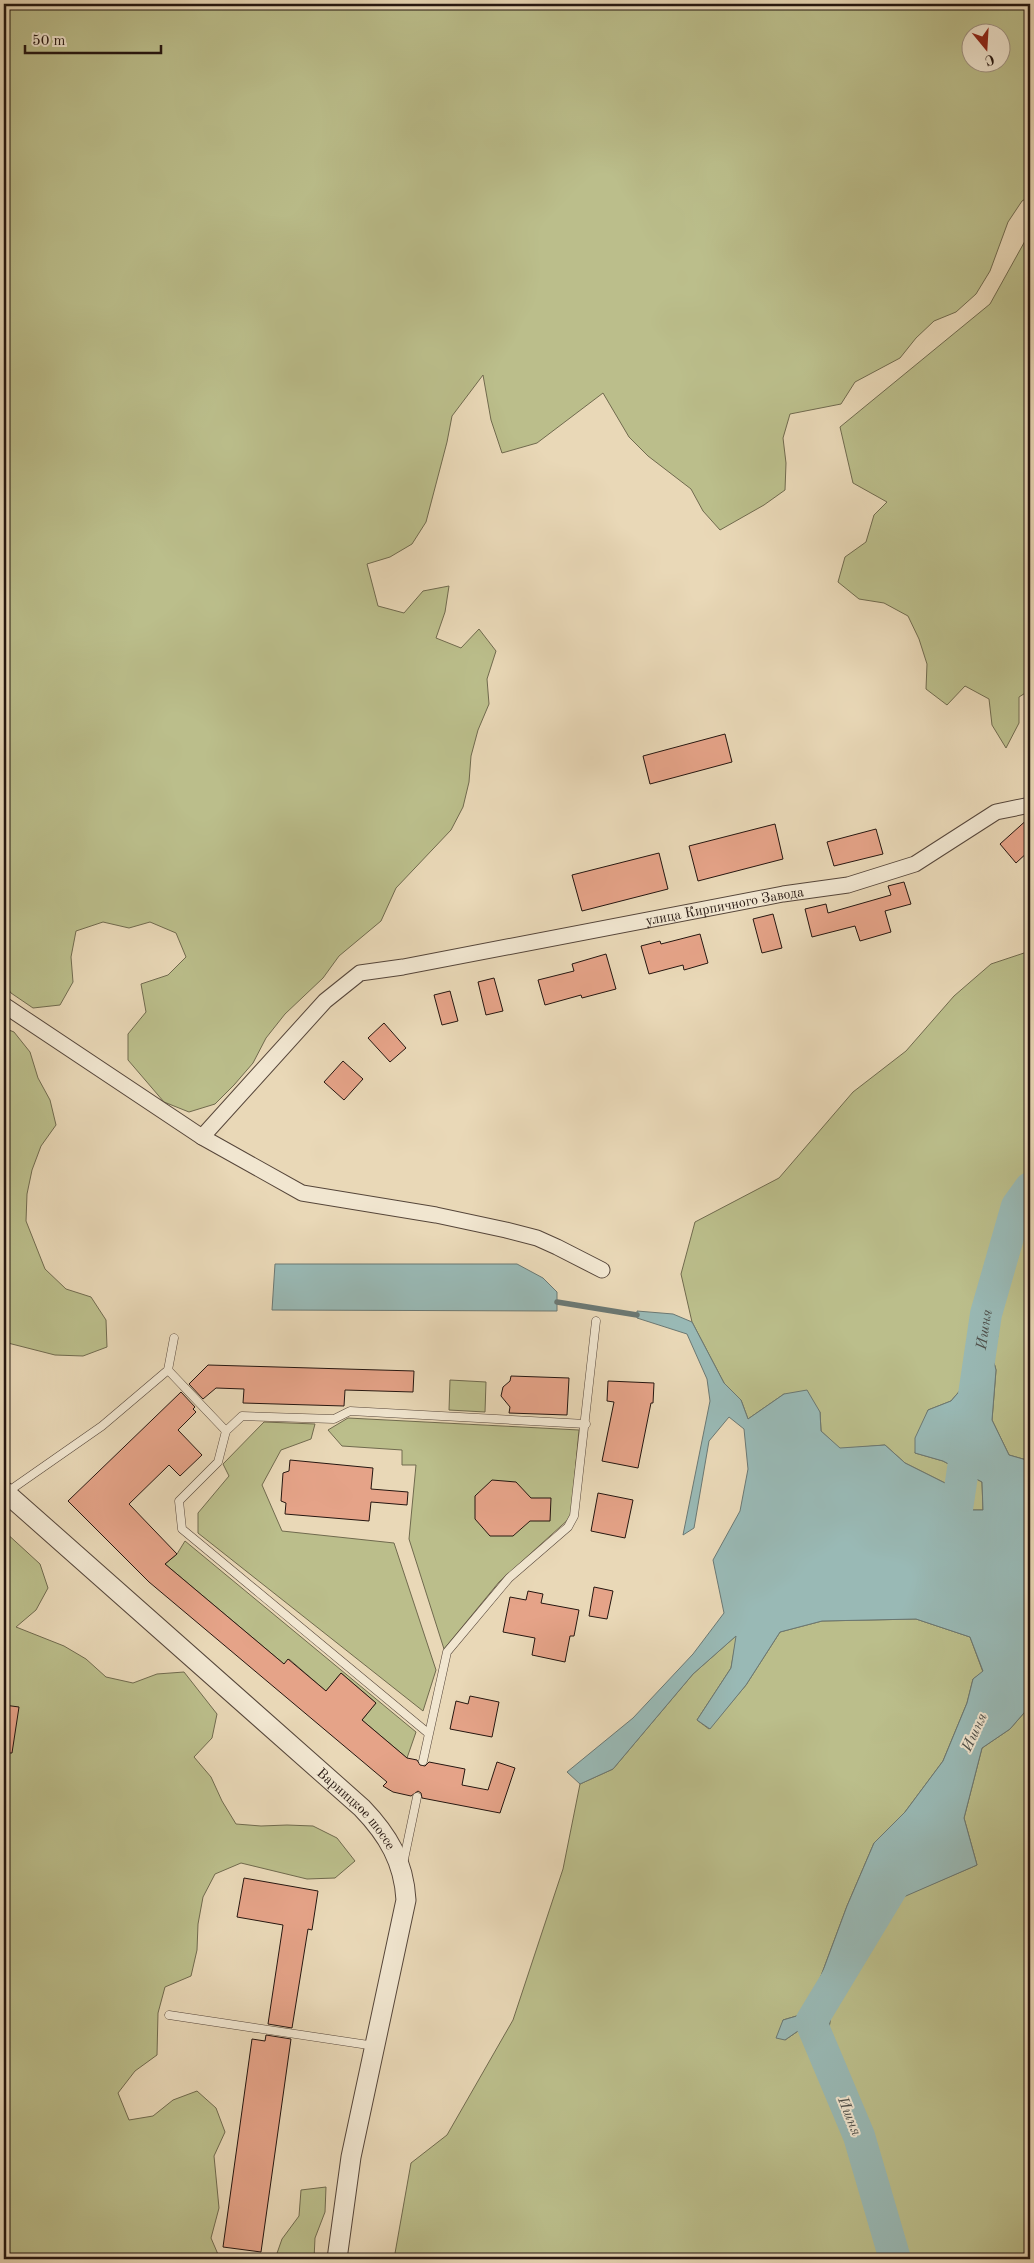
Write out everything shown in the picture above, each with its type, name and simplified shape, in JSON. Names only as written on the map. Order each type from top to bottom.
[{"type":"street","name":"улица Кирпичного Завода","points":[[202,1137],[325,1001],[360,974],[783,894],[848,886],[915,864],[996,812],[1030,805]]},
{"type":"street","points":[[4,1005],[202,1137],[302,1194],[436,1215],[506,1230],[544,1241],[602,1270]]},
{"type":"street","name":"Варницкое шоссе","points":[[5,1492],[362,1808],[388,1840],[402,1868],[406,1900],[351,2157],[337,2259]]},
{"type":"lane","points":[[424,1761],[428,1733],[447,1652],[509,1578],[568,1527],[574,1516],[586,1424],[596,1321]]},
{"type":"lane","points":[[5,1492],[102,1426],[168,1370],[174,1338]]},
{"type":"lane","points":[[168,1370],[226,1431]]},
{"type":"lane","points":[[428,1733],[182,1529],[179,1501],[218,1462],[226,1431],[242,1416],[334,1419],[350,1411],[586,1424]]},
{"type":"lane","points":[[402,1868],[417,1797]]},
{"type":"lane","points":[[169,2015],[375,2046]]},
{"type":"green space","points":[[4,4],[1030,4],[1030,196],[1022,201],[1008,222],[990,271],[976,294],[956,312],[934,321],[916,338],[900,358],[855,382],[841,404],[790,414],[783,438],[786,463],[785,490],[764,505],[720,530],[703,511],[691,489],[648,456],[629,437],[603,393],[537,443],[502,453],[491,420],[483,375],[452,416],[426,522],[412,544],[390,557],[367,564],[378,606],[404,613],[423,591],[449,586],[445,612],[436,638],[461,648],[479,629],[496,651],[487,679],[489,704],[478,730],[471,756],[469,782],[463,807],[451,830],[396,888],[381,921],[339,956],[323,978],[285,1014],[266,1038],[253,1063],[215,1104],[189,1112],[164,1102],[128,1060],[128,1034],[146,1012],[141,984],[168,975],[186,957],[176,933],[150,922],[129,928],[103,922],[76,931],[71,957],[73,982],[60,1005],[33,1008],[11,993],[4,983]]},
{"type":"green space","points":[[1030,232],[1030,690],[1019,697],[1019,723],[1006,748],[992,725],[989,699],[965,686],[947,705],[926,689],[927,664],[919,639],[908,616],[884,603],[859,599],[838,582],[845,557],[866,542],[874,515],[887,502],[853,483],[840,427],[990,304]]},
{"type":"green space","points":[[1030,951],[1030,1461],[1009,1455],[992,1420],[996,1370],[993,1359],[998,1335],[986,1315],[978,1331],[985,1351],[975,1373],[951,1401],[928,1410],[915,1453],[943,1461],[982,1482],[983,1510],[968,1510],[953,1487],[905,1463],[885,1445],[840,1449],[821,1431],[820,1412],[784,1394],[748,1419],[741,1400],[724,1383],[692,1322],[681,1274],[695,1222],[779,1178],[853,1092],[906,1051],[954,996],[991,964]]},
{"type":"green space","points":[[4,1028],[14,1032],[30,1052],[38,1078],[50,1100],[56,1125],[41,1146],[32,1170],[27,1194],[26,1221],[45,1269],[66,1289],[91,1297],[106,1320],[107,1347],[83,1356],[55,1355],[4,1342]]},
{"type":"green space","points":[[450,1380],[486,1382],[485,1412],[449,1410]]},
{"type":"green space","points":[[348,1418],[579,1430],[571,1517],[499,1582],[444,1649],[409,1539],[416,1465],[402,1465],[402,1450],[342,1446],[328,1430]]},
{"type":"green space","points":[[264,1422],[315,1424],[311,1439],[281,1450],[262,1485],[282,1531],[394,1543],[436,1670],[423,1711],[198,1533],[198,1513],[229,1476],[223,1464]]},
{"type":"green space","points":[[4,1531],[40,1564],[48,1588],[36,1610],[16,1627],[64,1646],[86,1659],[106,1677],[133,1683],[157,1674],[184,1672],[217,1714],[212,1738],[194,1757],[211,1777],[222,1801],[236,1824],[313,1826],[337,1838],[355,1861],[335,1878],[307,1879],[241,1863],[215,1874],[203,1897],[198,1924],[197,1950],[191,1976],[165,1987],[158,2013],[157,2055],[135,2071],[118,2093],[129,2120],[153,2116],[173,2100],[197,2091],[216,2108],[225,2132],[214,2156],[219,2208],[211,2238],[220,2259],[4,2259]]},
{"type":"green space","points":[[185,1541],[416,1732],[407,1758],[362,1720],[376,1703],[341,1673],[326,1691],[289,1659],[284,1664],[165,1564],[177,1554]]},
{"type":"green space","points":[[916,1619],[970,1637],[983,1672],[973,1679],[967,1703],[943,1761],[905,1812],[874,1843],[847,1906],[818,1984],[800,2015],[783,2020],[785,2040],[811,2022],[820,2045],[829,2029],[832,2005],[876,1908],[977,1865],[964,1818],[982,1748],[1010,1729],[1030,1706],[1030,2259],[394,2259],[411,2163],[447,2135],[513,2020],[563,1869],[580,1784],[613,1769],[693,1674],[737,1635],[731,1668],[697,1720],[709,1729],[746,1685],[780,1632],[822,1621]]},
{"type":"green space","points":[[326,2187],[325,2212],[315,2238],[314,2259],[275,2259],[282,2239],[299,2216],[301,2190]]},
{"type":"water","points":[[275,1264],[517,1264],[543,1278],[557,1292],[557,1311],[272,1310]]},
{"type":"water","points":[[637,1311],[673,1314],[692,1322],[724,1383],[741,1400],[748,1419],[784,1394],[807,1390],[820,1412],[821,1431],[840,1448],[885,1445],[905,1463],[953,1487],[968,1499],[968,1510],[983,1510],[982,1482],[943,1461],[915,1453],[915,1438],[928,1410],[951,1401],[975,1373],[985,1351],[978,1331],[986,1314],[998,1335],[993,1359],[996,1370],[992,1420],[1009,1455],[1030,1461],[1030,1706],[1010,1729],[982,1748],[964,1818],[977,1865],[876,1909],[832,2005],[829,2029],[820,2046],[811,2022],[785,2040],[776,2038],[783,2020],[800,2015],[818,1984],[847,1906],[874,1843],[905,1812],[943,1761],[967,1703],[973,1679],[983,1671],[970,1637],[916,1619],[822,1621],[780,1632],[746,1685],[710,1729],[697,1720],[731,1668],[736,1636],[693,1674],[613,1769],[580,1784],[567,1772],[633,1718],[693,1654],[724,1613],[713,1560],[740,1511],[748,1469],[744,1429],[729,1417],[709,1441],[694,1528],[683,1535],[710,1401],[707,1379],[687,1334],[637,1318]]},
{"type":"building","points":[[725,734],[732,762],[650,784],[643,756]]},
{"type":"building","points":[[1030,817],[1030,850],[1016,863],[1000,844]]},
{"type":"building","points":[[775,824],[783,859],[698,881],[689,846]]},
{"type":"building","points":[[876,829],[883,854],[834,866],[827,842]]},
{"type":"building","points":[[659,853],[668,889],[582,911],[572,875]]},
{"type":"building","points":[[904,882],[911,904],[885,911],[891,932],[860,941],[855,926],[812,937],[805,909],[826,904],[828,913],[891,895],[888,886]]},
{"type":"building","points":[[773,914],[782,948],[762,953],[753,919]]},
{"type":"building","points":[[700,934],[708,963],[684,970],[683,965],[649,974],[641,946],[660,941],[661,944]]},
{"type":"building","points":[[606,954],[616,989],[582,998],[581,995],[545,1005],[538,980],[574,971],[572,964]]},
{"type":"building","points":[[494,978],[503,1011],[486,1015],[478,982]]},
{"type":"building","points":[[450,991],[458,1021],[442,1025],[434,995]]},
{"type":"building","points":[[384,1023],[406,1048],[390,1062],[368,1038]]},
{"type":"building","points":[[343,1061],[363,1079],[344,1100],[324,1082]]},
{"type":"building","points":[[208,1365],[414,1371],[413,1392],[345,1390],[344,1406],[243,1403],[244,1389],[216,1388],[203,1399],[189,1384]]},
{"type":"building","points":[[511,1376],[569,1378],[567,1415],[509,1413],[510,1407],[501,1396],[503,1387],[510,1381]]},
{"type":"building","points":[[608,1381],[654,1383],[653,1403],[651,1403],[638,1468],[602,1461],[614,1402],[607,1401]]},
{"type":"building","points":[[181,1392],[195,1407],[193,1409],[196,1412],[178,1430],[202,1455],[180,1476],[169,1465],[129,1504],[177,1554],[165,1564],[284,1664],[288,1659],[326,1691],[341,1673],[376,1703],[362,1720],[407,1758],[417,1760],[420,1765],[425,1766],[429,1762],[465,1769],[462,1785],[488,1790],[497,1762],[515,1768],[500,1813],[422,1798],[421,1793],[418,1791],[411,1796],[393,1792],[383,1786],[387,1782],[149,1582],[68,1501]]},
{"type":"building","points":[[290,1460],[373,1468],[371,1489],[408,1492],[407,1505],[371,1502],[369,1521],[285,1514],[286,1503],[281,1501],[283,1473],[289,1471]]},
{"type":"building","points":[[492,1480],[516,1482],[531,1498],[551,1498],[550,1521],[530,1521],[513,1536],[490,1536],[475,1519],[475,1496]]},
{"type":"building","points":[[598,1493],[633,1500],[625,1538],[591,1531]]},
{"type":"building","points":[[594,1587],[613,1591],[607,1619],[589,1616]]},
{"type":"building","points":[[528,1591],[543,1594],[541,1603],[579,1610],[574,1636],[570,1636],[565,1662],[532,1655],[535,1638],[503,1632],[510,1597],[526,1600]]},
{"type":"building","points":[[470,1696],[499,1702],[492,1737],[450,1729],[456,1701],[468,1704]]},
{"type":"building","points":[[4,1705],[19,1707],[12,1753],[4,1753]]},
{"type":"building","points":[[244,1878],[318,1891],[312,1930],[308,1929],[292,2028],[268,2024],[283,1925],[237,1917]]},
{"type":"building","points":[[266,2035],[291,2039],[261,2252],[223,2247],[252,2039],[265,2041]]},
{"type":"waterway","name":"Ишня","points":[[953,1536],[986,1314],[1017,1206],[1030,1188]]},
{"type":"waterway","points":[[557,1302],[637,1315]]},
{"type":"waterway","name":"Ишня","points":[[895,2259],[859,2136],[811,2022],[904,1868]]}]
